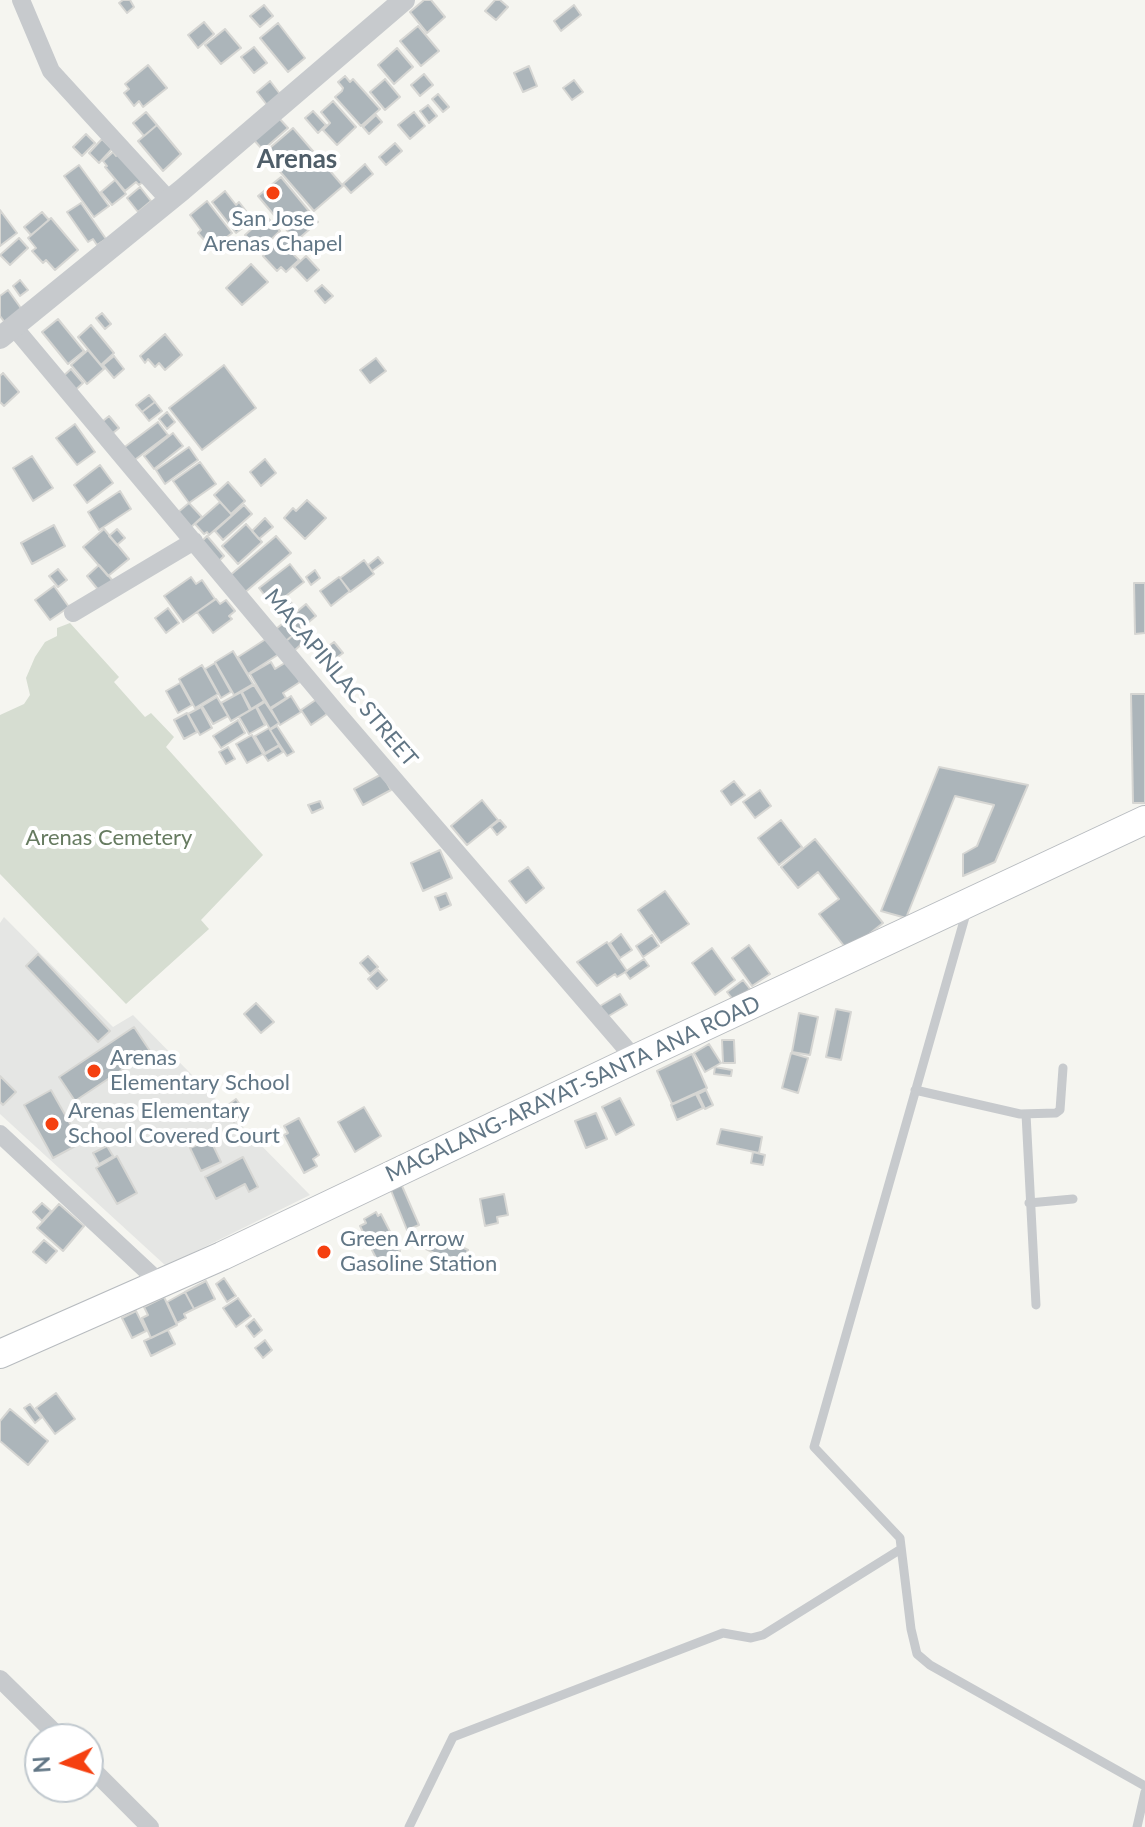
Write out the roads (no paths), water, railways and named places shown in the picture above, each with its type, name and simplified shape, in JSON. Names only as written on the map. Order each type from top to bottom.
[{"type":"main road","name":"MAGALANG-ARAYAT-SANTA ANA ROAD","points":[[0,1354],[160,1283],[1145,820]]},
{"type":"street","points":[[21,0],[51,71],[169,200]]},
{"type":"street","points":[[7,332],[169,200],[404,0]]},
{"type":"street","name":"MACAPINLAC STREET","points":[[7,332],[194,541],[331,706],[635,1059]]},
{"type":"street","points":[[73,613],[194,541]]},
{"type":"street","points":[[0,1134],[160,1283]]},
{"type":"street","points":[[0,1679],[45,1723]]},
{"type":"street","points":[[104,1781],[150,1827]]},
{"type":"lane","points":[[969,902],[814,1447],[900,1538],[917,1654],[930,1665],[1145,1789],[1137,1827]]},
{"type":"lane","points":[[915,1090],[1026,1114],[1056,1113],[1060,1110],[1063,1068]]},
{"type":"lane","points":[[1026,1114],[1036,1305]]},
{"type":"lane","points":[[1029,1203],[1073,1199]]},
{"type":"lane","points":[[409,1827],[453,1737],[723,1633],[751,1638],[763,1635],[901,1549]]},
{"type":"place","name":"San Jose Arenas Chapel","points":[[273,193]]},
{"type":"place","name":"Arenas Elementary School","points":[[94,1071]]},
{"type":"place","name":"Arenas Elementary School Covered Court","points":[[52,1124]]},
{"type":"place","name":"Green Arrow Gasoline Station","points":[[324,1252]]},
{"type":"district","name":"Arenas","points":[[297,160]]},
{"type":"park label","name":"Arenas Cemetery","points":[[109,838]]}]
